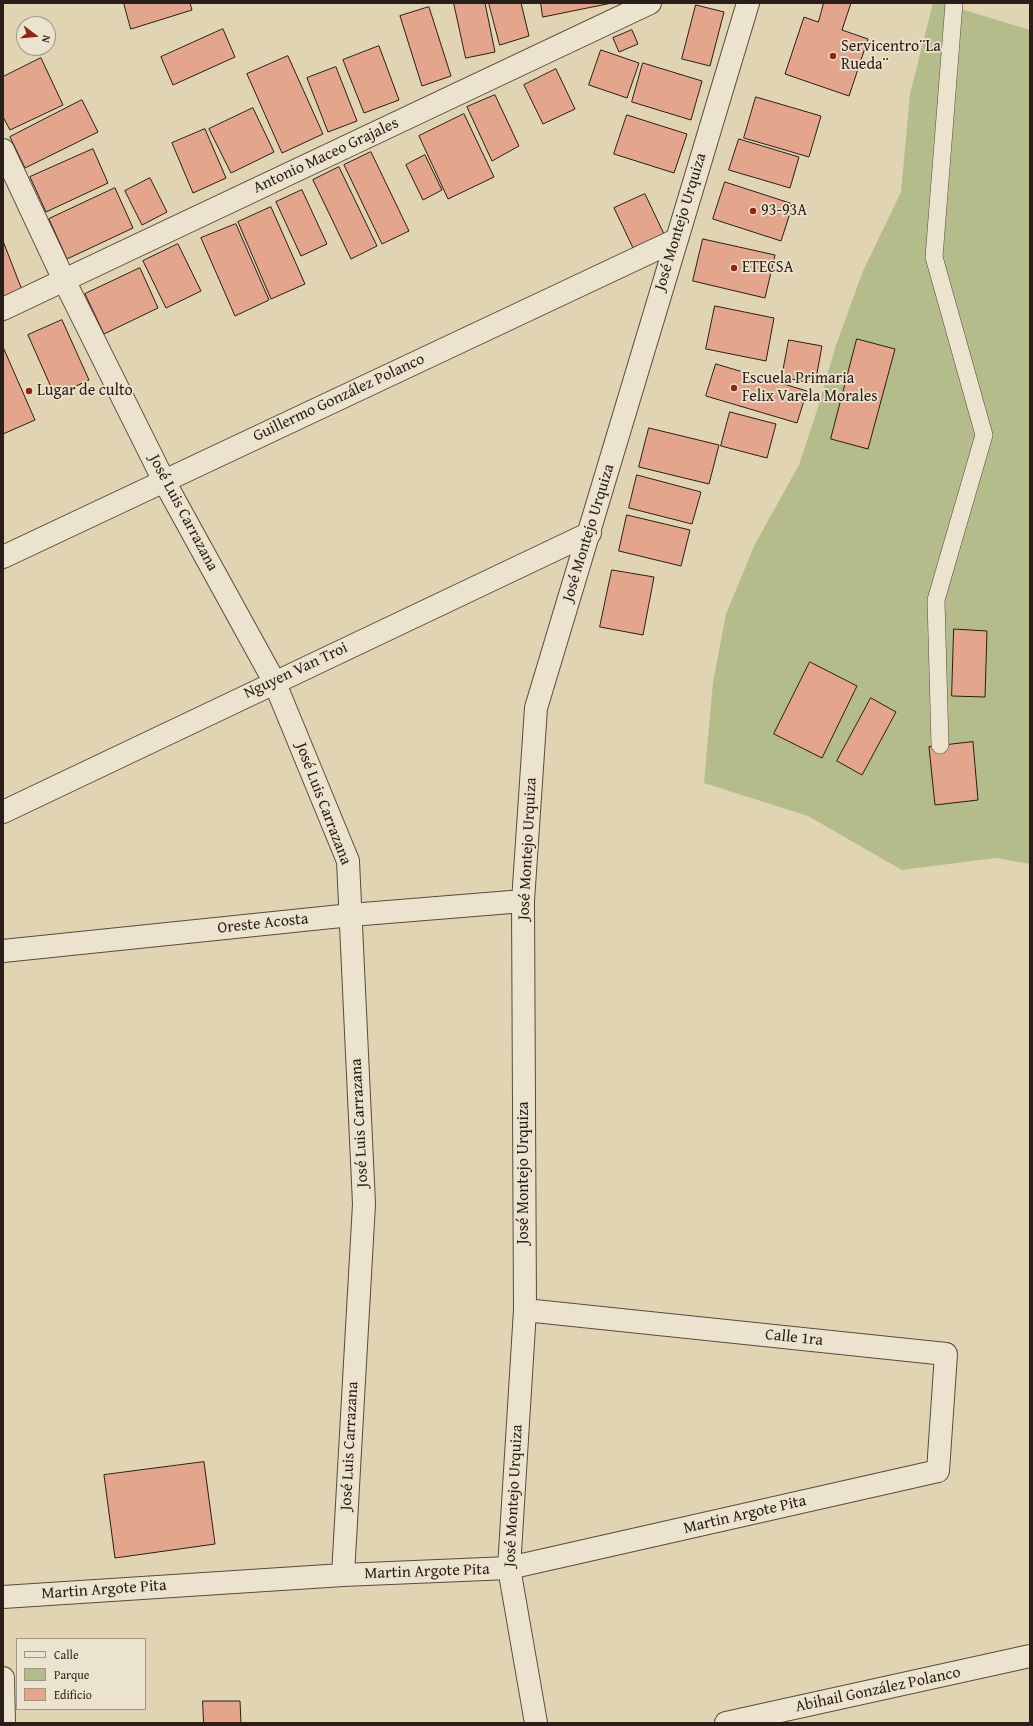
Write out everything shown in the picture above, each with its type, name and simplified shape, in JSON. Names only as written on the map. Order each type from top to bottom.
[{"type":"street","name":"Antonio Maceo Grajales","points":[[3,309],[650,3]]},
{"type":"street","name":"José Montejo Urquiza","points":[[536,1723],[509,1568],[525,1310],[523,901],[536,708],[748,3]]},
{"type":"street","name":"José Luis Carrazana","points":[[3,150],[64,280],[164,480],[274,682],[348,861],[364,1204],[343,1575]]},
{"type":"street","name":"Guillermo González Polanco","points":[[3,557],[676,240]]},
{"type":"street","name":"Nguyen Van Troi","points":[[3,812],[590,532]]},
{"type":"street","name":"Oreste Acosta","points":[[3,951],[351,915],[523,901]]},
{"type":"street","name":"Calle 1ra","points":[[525,1310],[946,1354],[938,1471]]},
{"type":"street","name":"Martin Argote Pita","points":[[3,1597],[343,1575],[509,1568],[938,1471]]},
{"type":"street","name":"Abihail González Polanco","points":[[726,1723],[1030,1656]]},
{"type":"street","points":[[3,1678],[4,1723]]},
{"type":"lane","points":[[940,745],[936,600],[984,435],[934,257],[954,3]]},
{"type":"green space","points":[[933,3],[941,3],[1030,30],[1030,864],[996,858],[902,870],[808,816],[704,783],[713,682],[726,614],[755,544],[799,465],[836,345],[863,271],[901,192],[910,94]]},
{"type":"building","points":[[124,3],[190,3],[192,10],[131,29]]},
{"type":"building","points":[[454,3],[485,3],[495,52],[466,58]]},
{"type":"building","points":[[489,3],[521,3],[529,36],[500,45]]},
{"type":"building","points":[[541,3],[612,3],[543,17]]},
{"type":"building","points":[[824,3],[851,3],[842,30],[868,39],[849,96],[785,74],[804,17],[818,22]]},
{"type":"building","points":[[696,5],[724,12],[710,66],[682,59]]},
{"type":"building","points":[[429,7],[451,76],[422,86],[400,16]]},
{"type":"building","points":[[223,29],[235,57],[173,85],[161,57]]},
{"type":"building","points":[[632,30],[638,44],[619,52],[613,38]]},
{"type":"building","points":[[379,46],[399,100],[364,113],[343,60]]},
{"type":"building","points":[[601,50],[639,63],[627,98],[589,85]]},
{"type":"building","points":[[288,56],[323,134],[282,153],[247,74]]},
{"type":"building","points":[[41,58],[63,105],[10,130],[3,117],[3,77]]},
{"type":"building","points":[[643,63],[702,81],[691,120],[632,102]]},
{"type":"building","points":[[336,67],[357,121],[328,132],[307,78]]},
{"type":"building","points":[[556,69],[575,109],[543,124],[524,85]]},
{"type":"building","points":[[495,95],[519,146],[492,161],[467,107]]},
{"type":"building","points":[[756,97],[821,116],[809,157],[744,138]]},
{"type":"building","points":[[82,100],[98,132],[25,168],[10,137]]},
{"type":"building","points":[[253,108],[274,152],[231,173],[209,129]]},
{"type":"building","points":[[464,114],[494,177],[448,199],[419,136]]},
{"type":"building","points":[[627,115],[687,134],[674,173],[614,154]]},
{"type":"building","points":[[205,129],[226,178],[193,193],[172,143]]},
{"type":"building","points":[[739,139],[799,157],[790,188],[729,170]]},
{"type":"building","points":[[93,149],[108,183],[46,212],[30,177]]},
{"type":"building","points":[[371,152],[409,231],[382,244],[344,165]]},
{"type":"building","points":[[425,155],[442,190],[423,200],[406,165]]},
{"type":"building","points":[[339,167],[377,246],[351,259],[313,180]]},
{"type":"building","points":[[150,178],[167,212],[142,225],[125,191]]},
{"type":"building","name":"93-93A","points":[[725,182],[793,204],[781,241],[713,219]]},
{"type":"building","points":[[115,188],[133,228],[67,259],[49,219]]},
{"type":"building","points":[[302,190],[327,244],[301,256],[276,202]]},
{"type":"building","points":[[645,194],[664,234],[633,248],[614,208]]},
{"type":"building","points":[[271,207],[305,284],[271,299],[238,222]]},
{"type":"building","points":[[236,224],[269,300],[235,316],[201,238]]},
{"type":"building","name":"ETECSA","points":[[703,239],[775,255],[765,298],[693,281]]},
{"type":"building","points":[[3,241],[22,290],[3,297]]},
{"type":"building","points":[[178,244],[201,291],[166,308],[143,261]]},
{"type":"building","points":[[140,268],[158,308],[104,334],[85,294]]},
{"type":"building","points":[[715,306],[774,318],[766,361],[706,349]]},
{"type":"building","points":[[62,320],[89,380],[55,396],[28,335]]},
{"type":"building","points":[[857,339],[895,349],[868,449],[831,439]]},
{"type":"building","points":[[789,340],[822,346],[815,384],[782,377]]},
{"type":"building","points":[[3,347],[35,420],[3,434]]},
{"type":"building","points":[[716,364],[807,391],[797,423],[706,396]]},
{"type":"building","points":[[730,412],[776,424],[767,458],[721,446]]},
{"type":"building","points":[[649,428],[719,445],[709,484],[639,467]]},
{"type":"building","points":[[637,475],[701,492],[692,524],[629,508]]},
{"type":"building","points":[[627,515],[690,530],[681,566],[619,551]]},
{"type":"building","points":[[612,570],[654,577],[643,635],[600,627]]},
{"type":"building","points":[[954,629],[987,631],[985,697],[952,696]]},
{"type":"building","points":[[810,662],[857,686],[822,758],[774,734]]},
{"type":"building","points":[[871,698],[896,712],[862,775],[837,761]]},
{"type":"building","points":[[973,742],[978,800],[935,805],[929,747]]},
{"type":"building","points":[[204,1462],[215,1544],[115,1558],[104,1475]]},
{"type":"building","points":[[203,1701],[240,1701],[241,1723],[204,1723]]},
{"type":"place","name":"Servicentro¨La Rueda¨","points":[[833,56]]},
{"type":"place","name":"93-93A","points":[[753,211]]},
{"type":"place","name":"ETECSA","points":[[734,268]]},
{"type":"place","name":"Escuela Primaria Felix Varela Morales","points":[[734,388]]},
{"type":"place","name":"Lugar de culto","points":[[29,391]]}]
